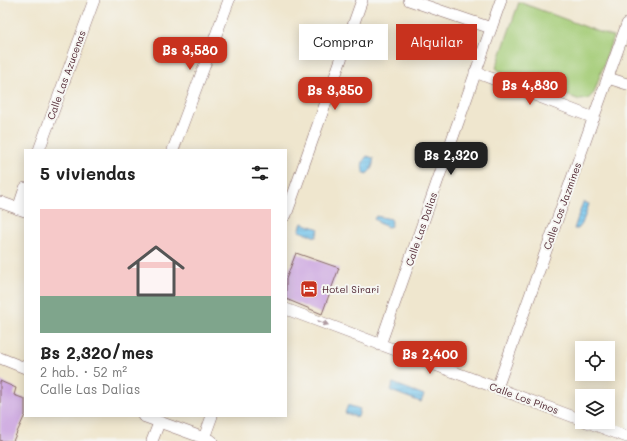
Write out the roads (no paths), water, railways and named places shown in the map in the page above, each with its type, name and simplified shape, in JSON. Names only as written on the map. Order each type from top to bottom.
[{"type":"street","name":"Calle Las Azucenas","points":[[39,149],[94,0]]},
{"type":"street","points":[[173,149],[229,0]]},
{"type":"street","points":[[287,212],[362,0]]},
{"type":"street","points":[[410,0],[491,28]]},
{"type":"street","name":"Calle Las Dalias","points":[[380,345],[501,0]]},
{"type":"street","name":"Calle Los Jazmines","points":[[497,388],[627,24]]},
{"type":"street","points":[[475,72],[594,118]]},
{"type":"street","points":[[608,78],[627,84]]},
{"type":"street","points":[[0,202],[21,210],[24,194]]},
{"type":"street","name":"Calle Los Pinos","points":[[287,309],[575,417]]},
{"type":"street","points":[[0,358],[24,368]]},
{"type":"street","points":[[145,417],[208,439],[212,417]]},
{"type":"street","points":[[152,441],[159,423]]},
{"type":"street","points":[[606,429],[627,437]]},
{"type":"water","points":[[367,156],[373,158],[373,163],[371,169],[366,174],[363,171],[362,166]]},
{"type":"water","points":[[583,202],[589,204],[582,224],[578,229],[574,229]]},
{"type":"water","points":[[376,216],[391,219],[391,226],[388,227],[378,223],[378,221],[374,219]]},
{"type":"water","points":[[302,223],[319,229],[316,237],[299,231]]},
{"type":"water","points":[[393,383],[424,395],[421,402],[391,391]]},
{"type":"water","points":[[348,405],[360,409],[358,417],[345,413]]},
{"type":"place","name":"Hotel Sirari","points":[[309,289]]}]
